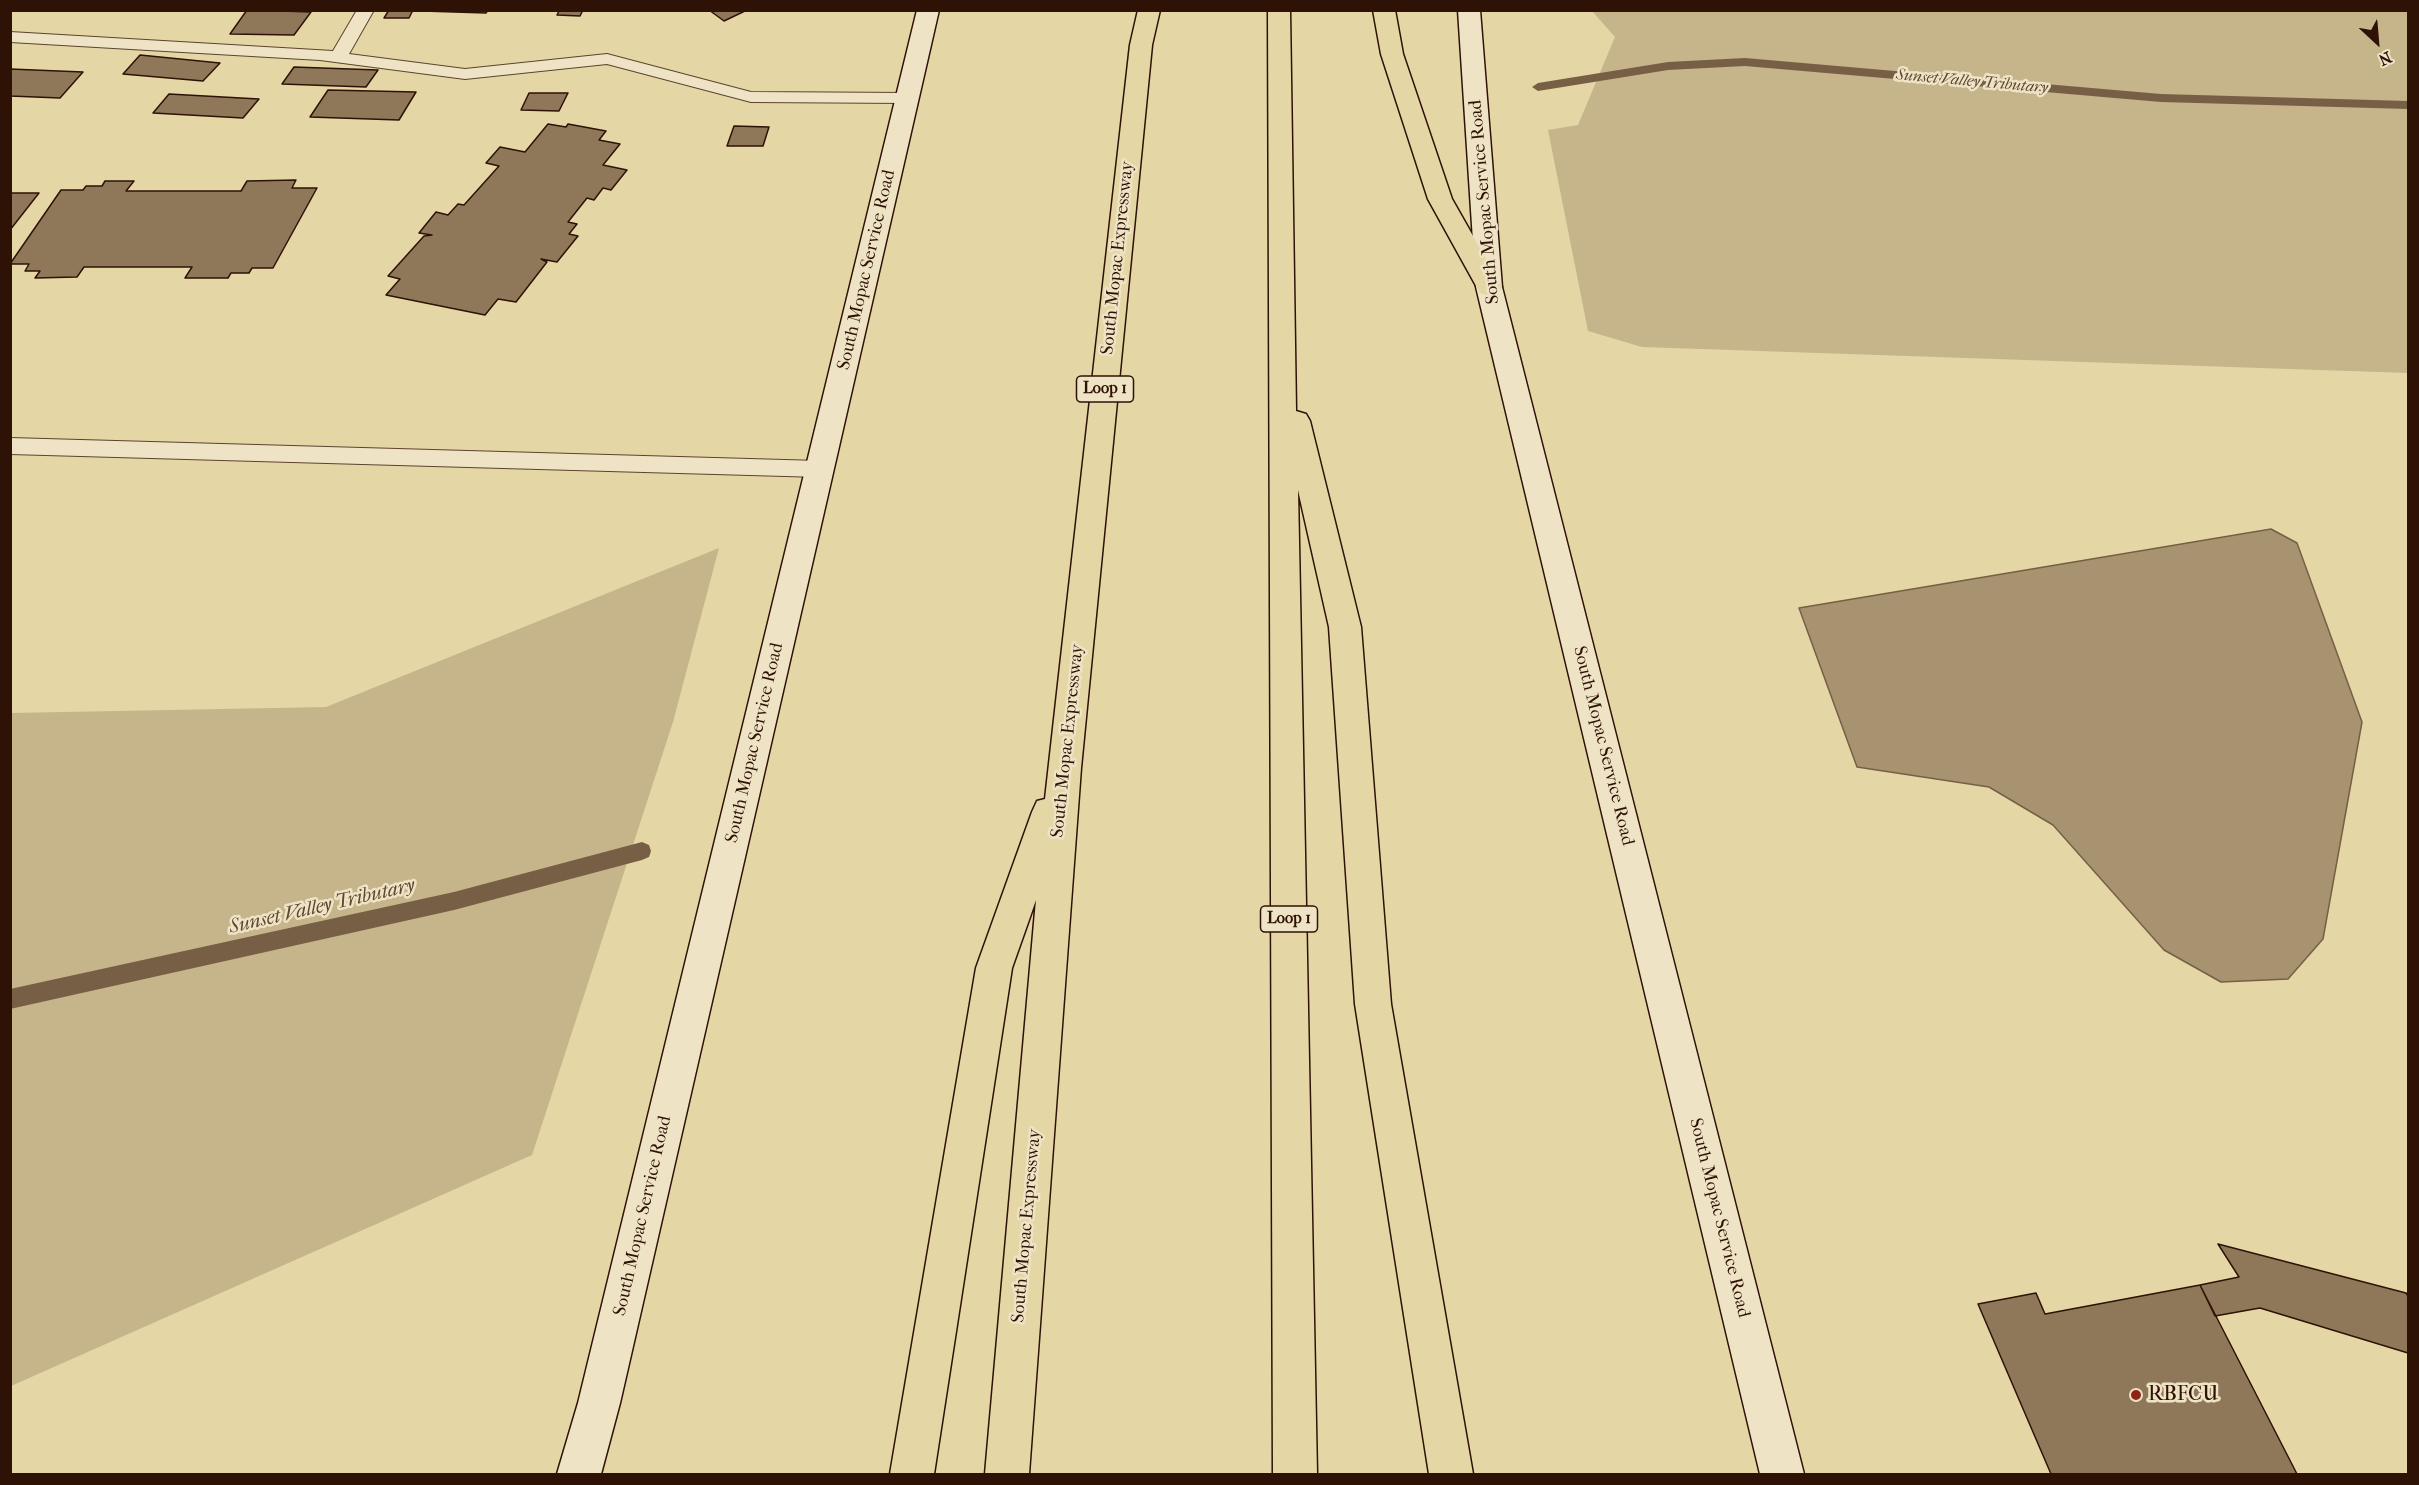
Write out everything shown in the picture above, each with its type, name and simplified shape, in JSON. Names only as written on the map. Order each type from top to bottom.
[{"type":"highway","name":"South Mopac Expressway","points":[[1007,1474],[1064,768],[1139,57],[1149,10]]},
{"type":"highway","name":"Loop 1","points":[[1279,10],[1295,1474]]},
{"type":"highway","points":[[1384,10],[1392,54],[1440,199],[1489,287]]},
{"type":"highway","points":[[1282,364],[1345,627],[1373,1004],[1451,1474]]},
{"type":"highway","points":[[912,1474],[994,968],[1064,768]]},
{"type":"main road","name":"South Mopac Service Road","points":[[579,1474],[599,1403],[928,10]]},
{"type":"main road","name":"South Mopac Service Road","points":[[1469,10],[1489,287],[1782,1474]]},
{"type":"lane","points":[[338,57],[366,10]]},
{"type":"lane","points":[[10,37],[338,57],[465,74],[607,59],[751,97],[908,98]]},
{"type":"lane","points":[[10,446],[820,469]]},
{"type":"shaded area","points":[[1592,11],[2408,11],[2408,373],[1642,347],[1588,331],[1548,130],[1578,125],[1615,37]]},
{"type":"shaded area","points":[[2271,529],[2297,543],[2362,722],[2323,939],[2288,979],[2221,982],[2164,950],[2053,825],[1989,787],[1857,767],[1799,608]]},
{"type":"shaded area","points":[[719,548],[673,722],[532,1155],[11,1386],[11,713],[326,707]]},
{"type":"building","points":[[247,10],[311,12],[294,35],[230,34]]},
{"type":"building","points":[[389,10],[413,10],[409,18],[384,18]]},
{"type":"building","points":[[422,10],[488,10],[486,13],[422,11]]},
{"type":"building","points":[[583,10],[580,16],[557,15],[559,11],[543,11]]},
{"type":"building","points":[[709,10],[747,10],[724,21]]},
{"type":"building","points":[[140,55],[220,63],[203,81],[123,74]]},
{"type":"building","points":[[294,67],[378,70],[366,87],[282,84]]},
{"type":"building","points":[[10,69],[83,72],[60,98],[10,96]]},
{"type":"building","points":[[328,90],[416,92],[399,120],[310,117]]},
{"type":"building","points":[[529,93],[568,93],[559,111],[521,110]]},
{"type":"building","points":[[169,94],[259,99],[243,118],[153,113]]},
{"type":"building","points":[[548,124],[566,127],[568,124],[606,131],[599,140],[620,144],[603,165],[627,170],[611,190],[603,188],[594,200],[587,198],[568,222],[577,224],[569,234],[578,236],[557,262],[541,259],[547,262],[516,302],[498,299],[485,315],[386,295],[400,279],[388,276],[424,236],[432,235],[419,233],[436,212],[448,215],[458,204],[464,205],[499,166],[486,163],[500,147],[525,152]]},
{"type":"building","points":[[734,126],[769,127],[763,146],[727,146]]},
{"type":"building","points":[[296,180],[292,188],[317,188],[273,268],[252,268],[249,273],[231,273],[228,278],[185,278],[192,267],[84,267],[77,277],[35,278],[40,271],[25,271],[29,264],[10,264],[61,190],[83,190],[86,186],[102,186],[105,181],[134,181],[126,191],[241,191],[247,181]]},
{"type":"building","points":[[10,193],[39,193],[10,230]]},
{"type":"building","points":[[2218,1244],[2406,1293],[2408,1296],[2408,1353],[2260,1308],[2215,1316],[2200,1285],[2239,1277]]},
{"type":"building","name":"RBFCU","points":[[2200,1285],[2297,1474],[2051,1474],[1978,1304],[2036,1293],[2045,1314]]},
{"type":"waterway","name":"Sunset Valley Tributary","points":[[1538,87],[1668,66],[1745,62],[2161,98],[2408,105]]},
{"type":"waterway","name":"Sunset Valley Tributary","points":[[10,999],[454,901],[642,851]]},
{"type":"place","name":"RBFCU","points":[[2136,1395]]}]
